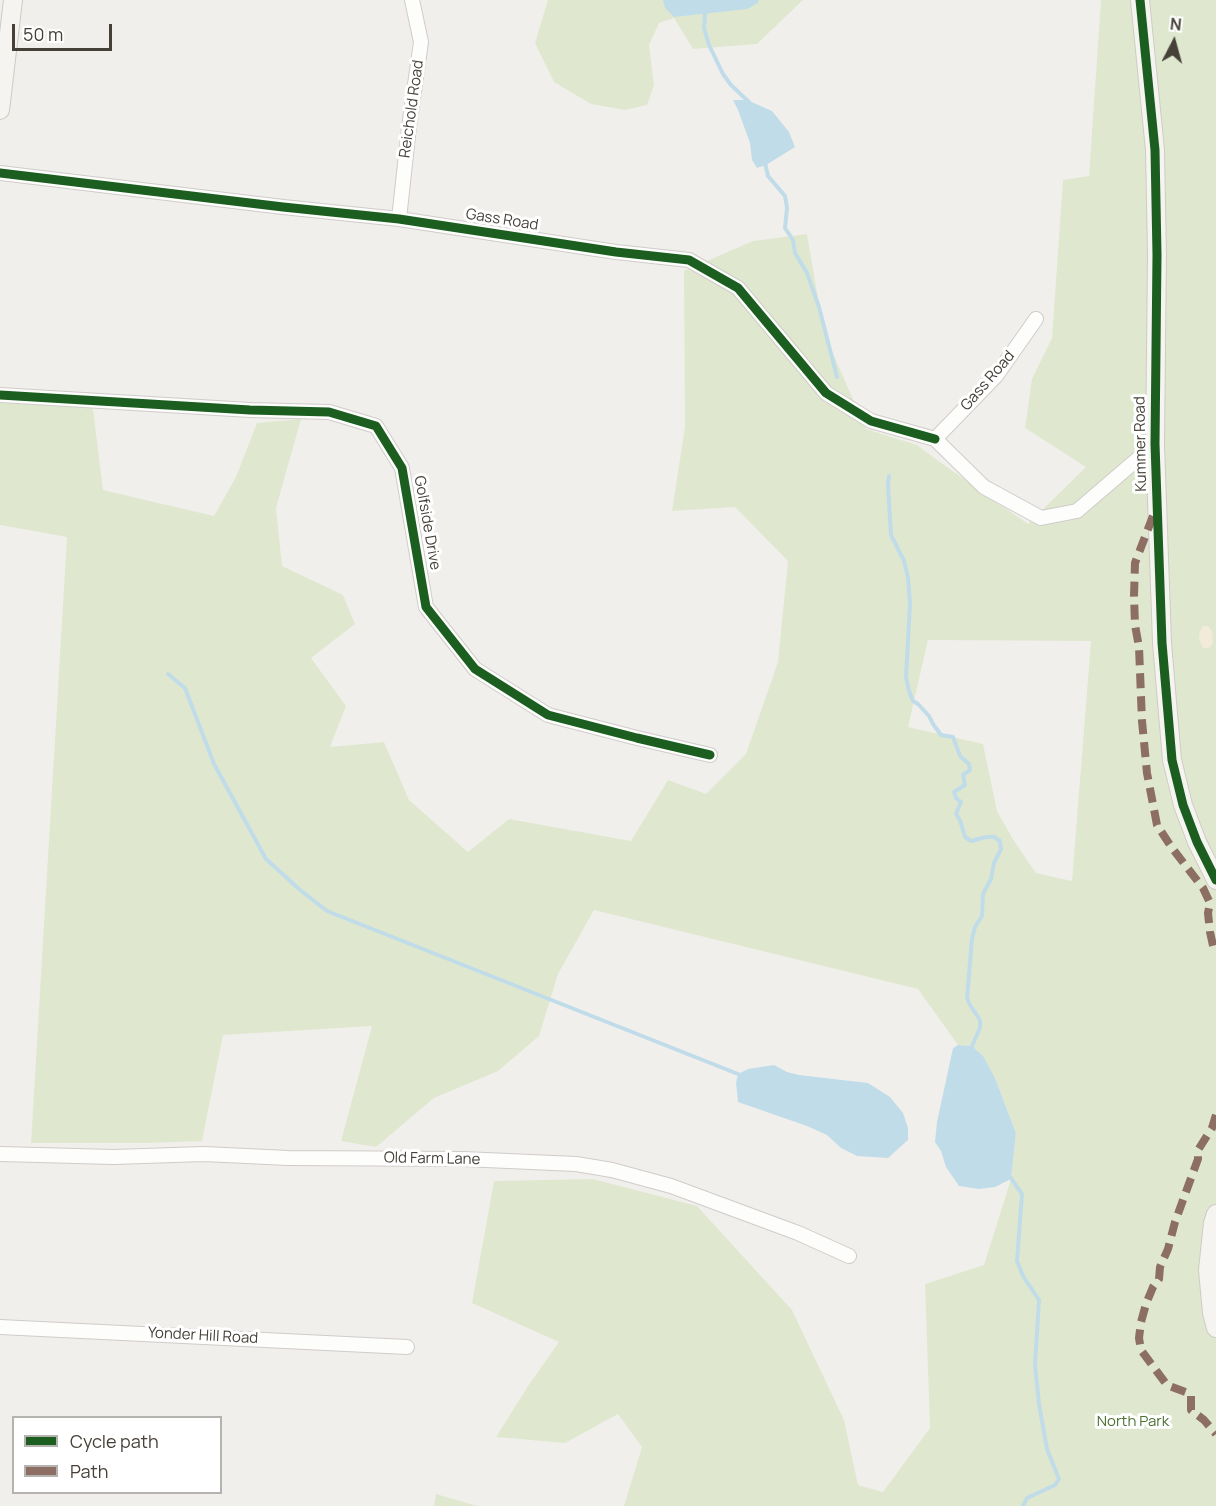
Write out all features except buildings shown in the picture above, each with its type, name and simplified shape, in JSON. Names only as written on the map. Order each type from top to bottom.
[{"type":"street","points":[[0,110],[13,0]]},
{"type":"street","name":"Reichold Road","points":[[399,219],[421,42],[412,0]]},
{"type":"street","name":"Kummer Road","points":[[1140,0],[1155,150],[1157,255],[1155,444],[1162,643],[1172,760],[1183,805],[1197,842],[1216,880]]},
{"type":"street","name":"Gass Road","points":[[0,173],[399,219],[616,252],[689,260],[738,288],[826,393],[871,422],[935,439],[984,486],[1041,518],[1077,511],[1155,444]]},
{"type":"street","name":"Gass Road","points":[[935,439],[996,376],[1036,319]]},
{"type":"street","name":"Golfside Drive","points":[[0,395],[250,411],[329,412],[376,426],[402,468],[426,607],[475,669],[548,715],[710,755]]},
{"type":"street","name":"Old Farm Lane","points":[[0,1154],[114,1158],[204,1154],[288,1158],[463,1159],[576,1164],[612,1170],[671,1186],[776,1225],[849,1256]]},
{"type":"street","points":[[1216,1214],[1208,1270],[1212,1313],[1216,1328]]},
{"type":"street","name":"Yonder Hill Road","points":[[0,1327],[407,1347]]},
{"type":"green space","points":[[548,0],[803,0],[757,44],[693,49],[674,18],[659,23],[649,45],[654,85],[647,105],[625,110],[591,104],[554,82],[535,43]]},
{"type":"green space","name":"North Park","points":[[1101,0],[1216,0],[1216,1506],[624,1506],[642,1447],[618,1414],[565,1443],[496,1437],[559,1342],[472,1303],[494,1181],[593,1179],[697,1206],[792,1310],[844,1420],[858,1485],[883,1492],[930,1428],[925,1284],[984,1265],[1011,1179],[1016,1133],[995,1078],[972,1046],[958,1045],[918,989],[594,910],[558,974],[539,1036],[498,1071],[434,1098],[376,1147],[341,1141],[372,1026],[223,1035],[202,1141],[31,1143],[67,537],[0,525],[0,395],[92,401],[103,490],[214,516],[236,477],[257,423],[301,419],[276,508],[282,566],[343,595],[355,624],[311,658],[346,706],[330,747],[384,742],[409,800],[468,852],[509,819],[631,841],[668,780],[706,794],[746,754],[778,662],[788,561],[735,507],[672,511],[685,427],[684,271],[753,241],[807,234],[824,333],[866,429],[917,445],[1028,524],[1086,467],[1025,428],[1032,379],[1052,338],[1063,180],[1089,176]],"holes":[[[928,640],[1091,641],[1072,881],[1036,873],[1014,841],[997,811],[983,744],[908,727]]]},
{"type":"green space","points":[[436,1494],[477,1506],[434,1506]]},
{"type":"sand","points":[[1203,626],[1208,626],[1212,631],[1213,642],[1208,648],[1203,648],[1199,639]]},
{"type":"water","points":[[663,0],[759,0],[747,9],[674,17],[665,8]]},
{"type":"water","points":[[733,100],[747,100],[772,111],[789,132],[795,147],[757,168],[752,160],[750,143]]},
{"type":"water","points":[[958,1045],[972,1046],[983,1056],[995,1078],[1016,1133],[1011,1179],[995,1187],[979,1189],[959,1186],[946,1167],[941,1151],[935,1142],[953,1048]]},
{"type":"water","points":[[774,1065],[799,1075],[868,1083],[890,1097],[903,1113],[908,1128],[908,1140],[888,1158],[857,1156],[841,1148],[827,1135],[738,1102],[736,1083],[738,1074],[748,1069]]},
{"type":"waterway","points":[[703,11],[705,14],[704,28],[709,45],[723,74],[749,102]]},
{"type":"waterway","points":[[765,163],[768,176],[785,196],[787,208],[785,228],[793,240],[795,253],[807,273],[819,307],[837,377]]},
{"type":"waterway","points":[[889,476],[891,535],[904,561],[908,577],[910,605],[906,677],[909,691],[913,701],[929,716],[941,735],[953,737],[960,756],[969,764],[970,770],[963,775],[965,785],[954,792],[956,798],[961,802],[956,814],[965,837],[971,841],[986,837],[994,837],[1000,841],[1001,849],[994,863],[991,879],[983,894],[982,916],[975,927],[972,939],[967,998],[980,1020],[980,1028],[972,1049]]},
{"type":"waterway","points":[[168,674],[185,688],[214,764],[266,859],[327,911],[738,1074]]},
{"type":"waterway","points":[[1008,1174],[1022,1194],[1017,1261],[1023,1276],[1039,1300],[1035,1365],[1039,1404],[1047,1449],[1059,1479],[1055,1485],[1027,1498],[1023,1506]]},
{"type":"marked path","points":[[1153,516],[1135,563],[1134,596],[1147,773],[1157,825],[1203,888],[1210,903],[1208,913],[1210,932],[1216,953]]},
{"type":"marked path","points":[[1216,1115],[1212,1128],[1198,1150],[1198,1159],[1160,1267],[1159,1279],[1146,1304],[1139,1338],[1141,1350],[1167,1385],[1191,1394],[1191,1410],[1216,1434]]},
{"type":"cycle path","points":[[1140,0],[1155,150],[1157,255],[1155,444],[1162,643],[1172,760],[1183,805],[1197,842],[1216,880]]},
{"type":"cycle path","points":[[0,173],[399,219],[616,252],[689,260],[738,288],[826,393],[871,421],[935,439]]},
{"type":"cycle path","points":[[0,395],[250,410],[329,412],[376,426],[402,468],[426,607],[475,669],[548,715],[710,755]]}]
